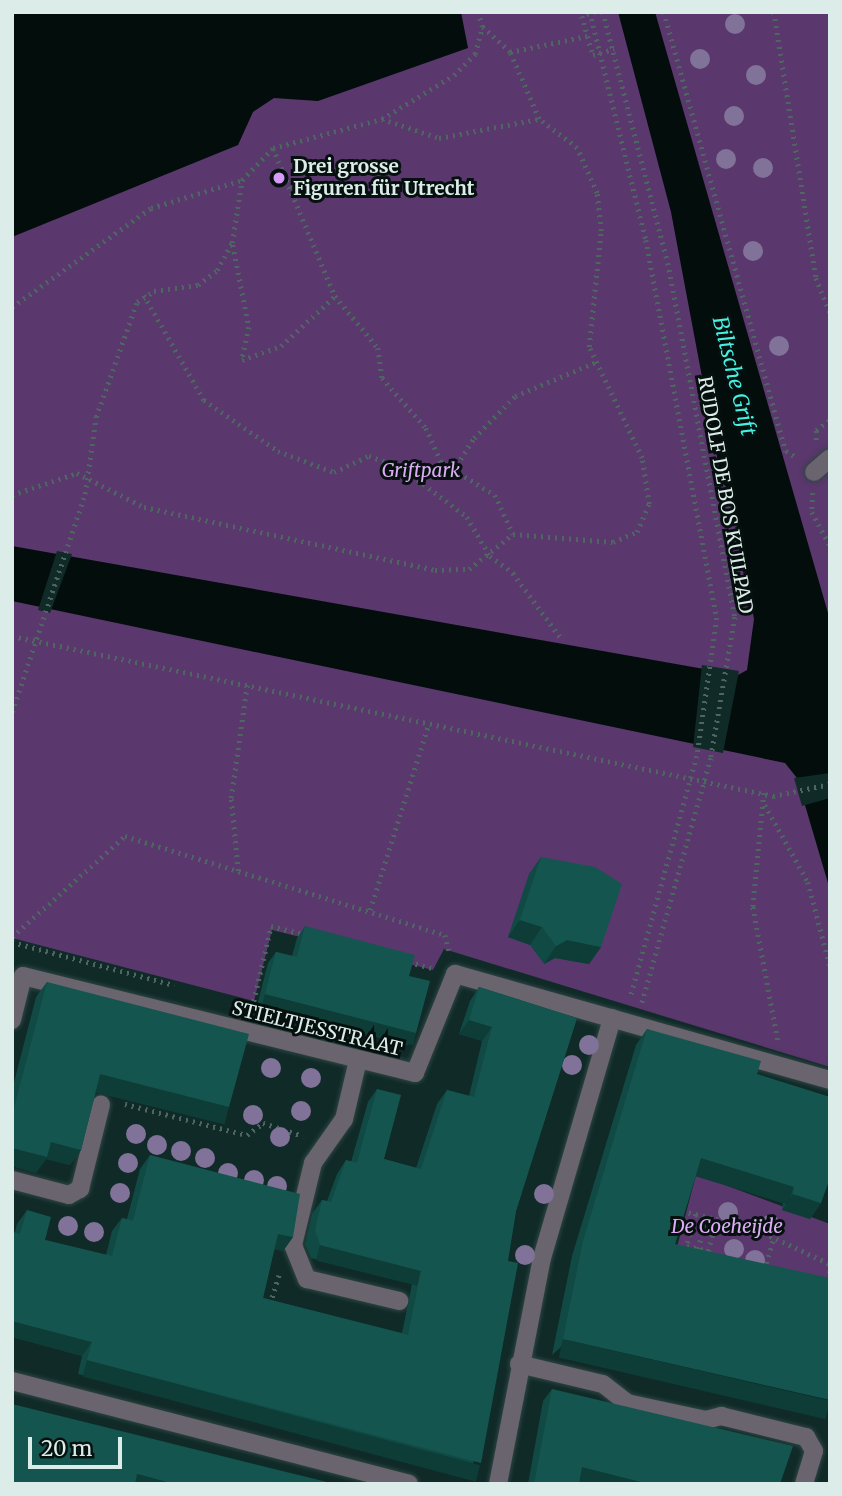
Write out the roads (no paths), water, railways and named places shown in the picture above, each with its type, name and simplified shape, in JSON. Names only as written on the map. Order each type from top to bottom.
[{"type":"street","points":[[814,471],[830,458]]},
{"type":"street","name":"STIELTJESSTRAAT","points":[[12,1020],[23,976],[406,1073],[422,1067],[456,974],[612,1018]]},
{"type":"street","points":[[498,1484],[519,1364],[542,1258],[612,1018],[830,1080]]},
{"type":"street","points":[[358,1060],[344,1119],[313,1163],[293,1245],[307,1279],[399,1301]]},
{"type":"street","points":[[12,1180],[69,1195],[80,1189],[101,1105]]},
{"type":"street","points":[[519,1364],[603,1384],[627,1403],[784,1429],[806,1437],[814,1451],[804,1484]]},
{"type":"street","points":[[12,1381],[409,1484]]},
{"type":"water","points":[[12,12],[461,12],[468,48],[318,101],[274,98],[253,112],[238,145],[12,237]]},
{"type":"water","name":"Biltsche Grift","points":[[618,12],[655,12],[830,620],[830,890],[797,778],[785,763],[12,601],[12,546],[738,675],[747,670],[754,619],[730,490],[722,483],[671,212]]},
{"type":"place","name":"Drei grosse Figuren für Utrecht","points":[[279,178]]},
{"type":"park label","name":"Griftpark","points":[[421,471]]},
{"type":"park label","name":"De Coeheijde","points":[[727,1227]]}]
